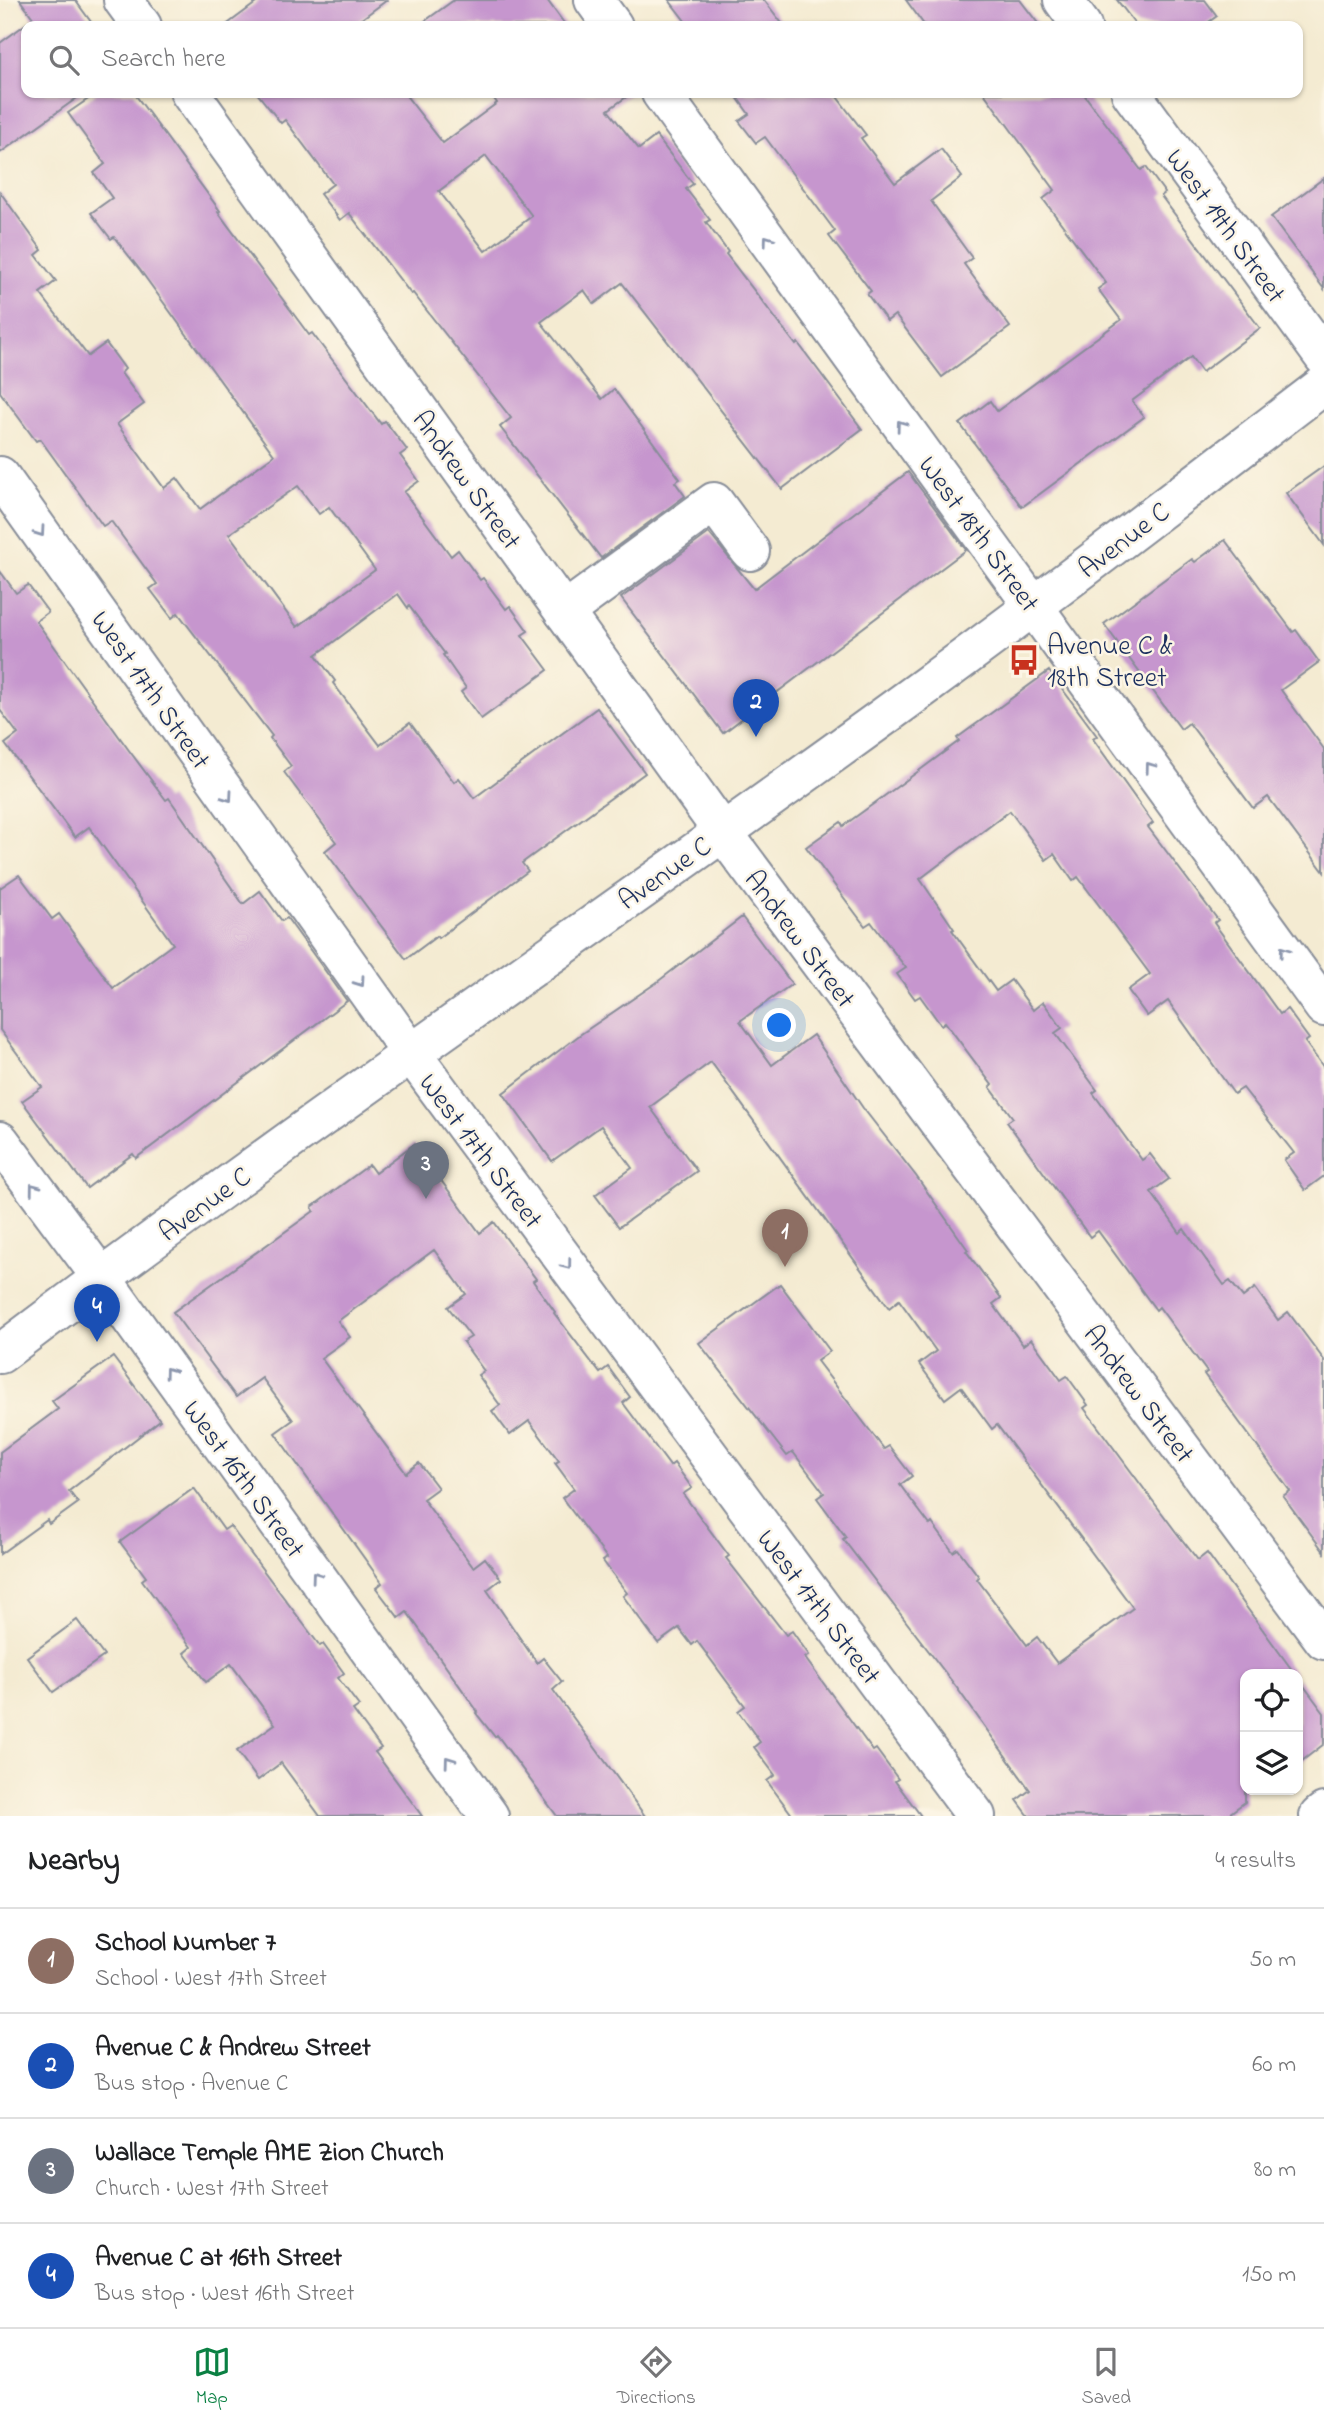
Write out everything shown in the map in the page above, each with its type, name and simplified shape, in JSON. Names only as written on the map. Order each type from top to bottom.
[{"type":"street","points":[[123,0],[138,21]]},
{"type":"street","points":[[594,0],[609,21]]},
{"type":"street","points":[[1063,0],[1078,21]]},
{"type":"street","name":"Andrew Street","points":[[194,98],[722,831],[1324,1640]]},
{"type":"street","name":"West 18th Street","points":[[666,98],[1324,1007]]},
{"type":"street","name":"West 19th Street","points":[[1135,98],[1324,358]]},
{"type":"street","name":"Avenue C","points":[[0,1354],[101,1277],[1033,607],[1324,384]]},
{"type":"street","name":"West 17th Street","points":[[0,476],[411,1053],[976,1816]]},
{"type":"street","points":[[564,612],[714,502],[750,551]]},
{"type":"street","name":"West 16th Street","points":[[0,1142],[101,1277],[489,1816]]},
{"type":"street","points":[[1319,1816],[1324,1812]]},
{"type":"building","points":[[20,0],[75,0],[90,21],[35,21]]},
{"type":"building","points":[[260,0],[387,0],[359,21],[232,21]]},
{"type":"building","points":[[454,0],[547,0],[562,21],[425,21]]},
{"type":"building","points":[[669,0],[764,0],[780,21],[685,21]]},
{"type":"building","points":[[906,0],[1020,0],[1036,21],[921,21]]},
{"type":"building","points":[[1117,0],[1205,0],[1217,16],[1210,21],[1133,21]]},
{"type":"building","points":[[21,28],[21,98],[77,98],[0,153],[0,43]]},
{"type":"building","points":[[90,98],[138,98],[309,335],[312,333],[381,424],[385,421],[407,450],[400,455],[419,481],[404,492],[451,556],[458,550],[506,609],[510,606],[528,631],[522,635],[548,670],[481,719],[461,692],[466,688],[443,655],[445,654],[398,594],[316,655],[335,681],[333,683],[380,745],[410,723],[454,782],[459,778],[474,798],[597,708],[645,773],[522,863],[528,871],[406,959],[325,851],[336,842],[284,772],[291,766],[270,738],[272,736],[178,613],[172,618],[150,589],[157,584],[111,521],[103,526],[40,439],[36,441],[0,392],[0,192],[42,250],[36,255],[56,281],[40,293],[88,356],[106,343],[125,369],[121,373],[144,404],[117,424],[164,488],[177,478],[200,509],[274,455],[140,270],[91,213],[112,198],[94,173],[105,164],[68,113]],"holes":[[[298,486],[319,514],[329,507],[375,570],[297,627],[229,534]]]},
{"type":"building","points":[[261,98],[408,98],[443,143],[497,103],[494,98],[625,98],[608,110],[639,149],[656,136],[693,184],[686,189],[710,220],[706,222],[728,252],[726,254],[796,345],[798,343],[862,429],[782,489],[622,283],[594,304],[584,290],[541,322],[602,399],[614,389],[680,479],[675,482],[685,496],[601,558],[500,427],[511,418],[349,213],[340,220],[320,194],[333,184],[285,120],[281,123]],"holes":[[[486,156],[532,216],[485,251],[439,191]]]},
{"type":"building","points":[[738,98],[838,98],[866,135],[861,138],[895,183],[941,149],[962,177],[931,201],[972,258],[964,264],[1010,327],[942,377],[895,315],[887,321],[867,294],[871,291],[829,236],[835,231],[765,137],[756,143],[739,121],[749,114]]},
{"type":"building","points":[[988,98],[1087,98],[1141,170],[1146,167],[1165,193],[1161,196],[1260,328],[1202,372],[1191,357],[1132,401],[1144,417],[1022,507],[960,424],[990,401],[997,411],[1121,320],[1098,289],[1106,283],[1043,199],[1055,190]]},
{"type":"building","points":[[1324,178],[1324,289],[1271,217]]},
{"type":"building","points":[[1324,466],[1324,545],[1286,493]]},
{"type":"building","points":[[908,472],[966,550],[723,733],[621,598],[709,533],[754,589]]},
{"type":"building","points":[[1225,540],[1293,632],[1296,630],[1319,662],[1281,690],[1324,749],[1324,872],[1268,797],[1253,808],[1189,723],[1181,729],[1104,624],[1192,559],[1195,562]]},
{"type":"building","points":[[0,571],[16,593],[28,585],[48,612],[36,621],[166,800],[169,798],[243,904],[260,891],[282,921],[287,918],[347,1001],[136,1158],[133,1154],[87,1188],[22,1101],[42,1087],[0,1030],[0,888],[19,875],[52,919],[59,914],[113,988],[173,944],[89,827],[75,837],[5,744],[18,734],[0,710]]},
{"type":"building","points":[[1049,671],[1097,736],[1093,739],[1153,823],[1148,827],[1218,920],[1214,923],[1280,1014],[1287,1009],[1309,1039],[1305,1042],[1324,1068],[1324,1176],[1305,1190],[1284,1160],[1294,1153],[1243,1088],[1234,1094],[1168,1001],[1147,1016],[1128,990],[1150,974],[1078,877],[1073,881],[1054,854],[1046,860],[1010,811],[920,879],[954,929],[952,930],[996,991],[1011,980],[1033,1010],[1043,1002],[1062,1028],[1055,1033],[1097,1090],[1093,1093],[1142,1160],[1150,1154],[1169,1179],[1151,1192],[1180,1233],[1184,1229],[1224,1285],[1230,1281],[1243,1297],[1255,1288],[1278,1320],[1288,1312],[1324,1360],[1324,1552],[1283,1496],[1290,1491],[1204,1374],[1207,1372],[1159,1307],[1156,1310],[1098,1231],[1090,1237],[1007,1122],[1013,1118],[990,1087],[992,1085],[945,1022],[941,1025],[920,996],[915,999],[897,974],[906,968],[871,922],[865,926],[806,847],[841,822],[843,826]]},
{"type":"building","points":[[742,917],[792,984],[740,1021],[772,1065],[813,1035],[1001,1298],[993,1304],[1023,1345],[1031,1339],[1061,1380],[1067,1376],[1088,1405],[1084,1408],[1176,1532],[1198,1560],[1207,1553],[1291,1669],[1240,1669],[1240,1795],[1245,1795],[1245,1802],[1226,1816],[1029,1816],[1017,1800],[1030,1790],[957,1688],[843,1539],[846,1537],[817,1498],[824,1493],[793,1452],[787,1456],[699,1343],[780,1284],[830,1351],[817,1361],[884,1449],[889,1446],[912,1476],[900,1485],[953,1552],[958,1549],[1027,1645],[1037,1637],[1057,1663],[1133,1608],[997,1425],[992,1429],[961,1387],[945,1399],[919,1364],[936,1351],[899,1300],[889,1308],[711,1062],[650,1107],[697,1171],[619,1227],[595,1195],[632,1168],[601,1126],[552,1161],[503,1093],[581,1034],[656,983]]},
{"type":"building","points":[[414,1144],[480,1233],[494,1222],[536,1279],[533,1281],[554,1313],[600,1373],[608,1367],[630,1397],[623,1403],[670,1466],[674,1463],[692,1488],[683,1494],[729,1556],[726,1558],[786,1635],[792,1631],[809,1655],[805,1658],[873,1751],[876,1749],[921,1816],[793,1816],[767,1781],[775,1775],[754,1747],[760,1742],[738,1711],[745,1706],[697,1641],[692,1645],[679,1628],[658,1643],[623,1596],[627,1593],[603,1561],[607,1558],[562,1498],[574,1489],[555,1463],[559,1461],[529,1421],[510,1435],[492,1411],[500,1405],[478,1375],[484,1371],[463,1342],[471,1337],[448,1307],[466,1294],[434,1250],[338,1321],[350,1337],[321,1358],[406,1473],[419,1463],[438,1488],[423,1499],[473,1567],[485,1558],[501,1579],[487,1590],[537,1663],[543,1658],[562,1682],[553,1690],[645,1816],[557,1816],[497,1735],[495,1737],[476,1713],[478,1712],[407,1612],[399,1618],[376,1588],[382,1583],[275,1433],[293,1420],[262,1378],[236,1397],[173,1312],[314,1211],[312,1207],[369,1165],[375,1173]]},
{"type":"building","points":[[113,1357],[160,1420],[69,1491],[78,1503],[49,1524],[47,1520],[0,1554],[0,1452],[58,1409],[52,1401]]},
{"type":"building","points":[[194,1488],[224,1530],[230,1526],[320,1646],[323,1644],[344,1673],[338,1678],[359,1706],[353,1710],[381,1748],[375,1752],[422,1816],[320,1816],[281,1763],[258,1780],[237,1751],[275,1724],[231,1664],[206,1682],[184,1653],[191,1647],[142,1580],[146,1577],[120,1542]]},
{"type":"building","points":[[77,1620],[104,1656],[53,1692],[27,1657]]},
{"type":"building","points":[[1303,1685],[1324,1713],[1324,1744],[1303,1760]]},
{"type":"place","name":"Avenue C & 18th Street","points":[[1024,660]]},
{"type":"place","name":"Avenue C & Andrew Street","points":[[756,737]]},
{"type":"place","name":"Wallace Temple AME Zion Church","points":[[426,1199]]},
{"type":"place","name":"School Number 7","points":[[785,1267]]},
{"type":"place","name":"Avenue C at 16th Street","points":[[97,1342]]}]
